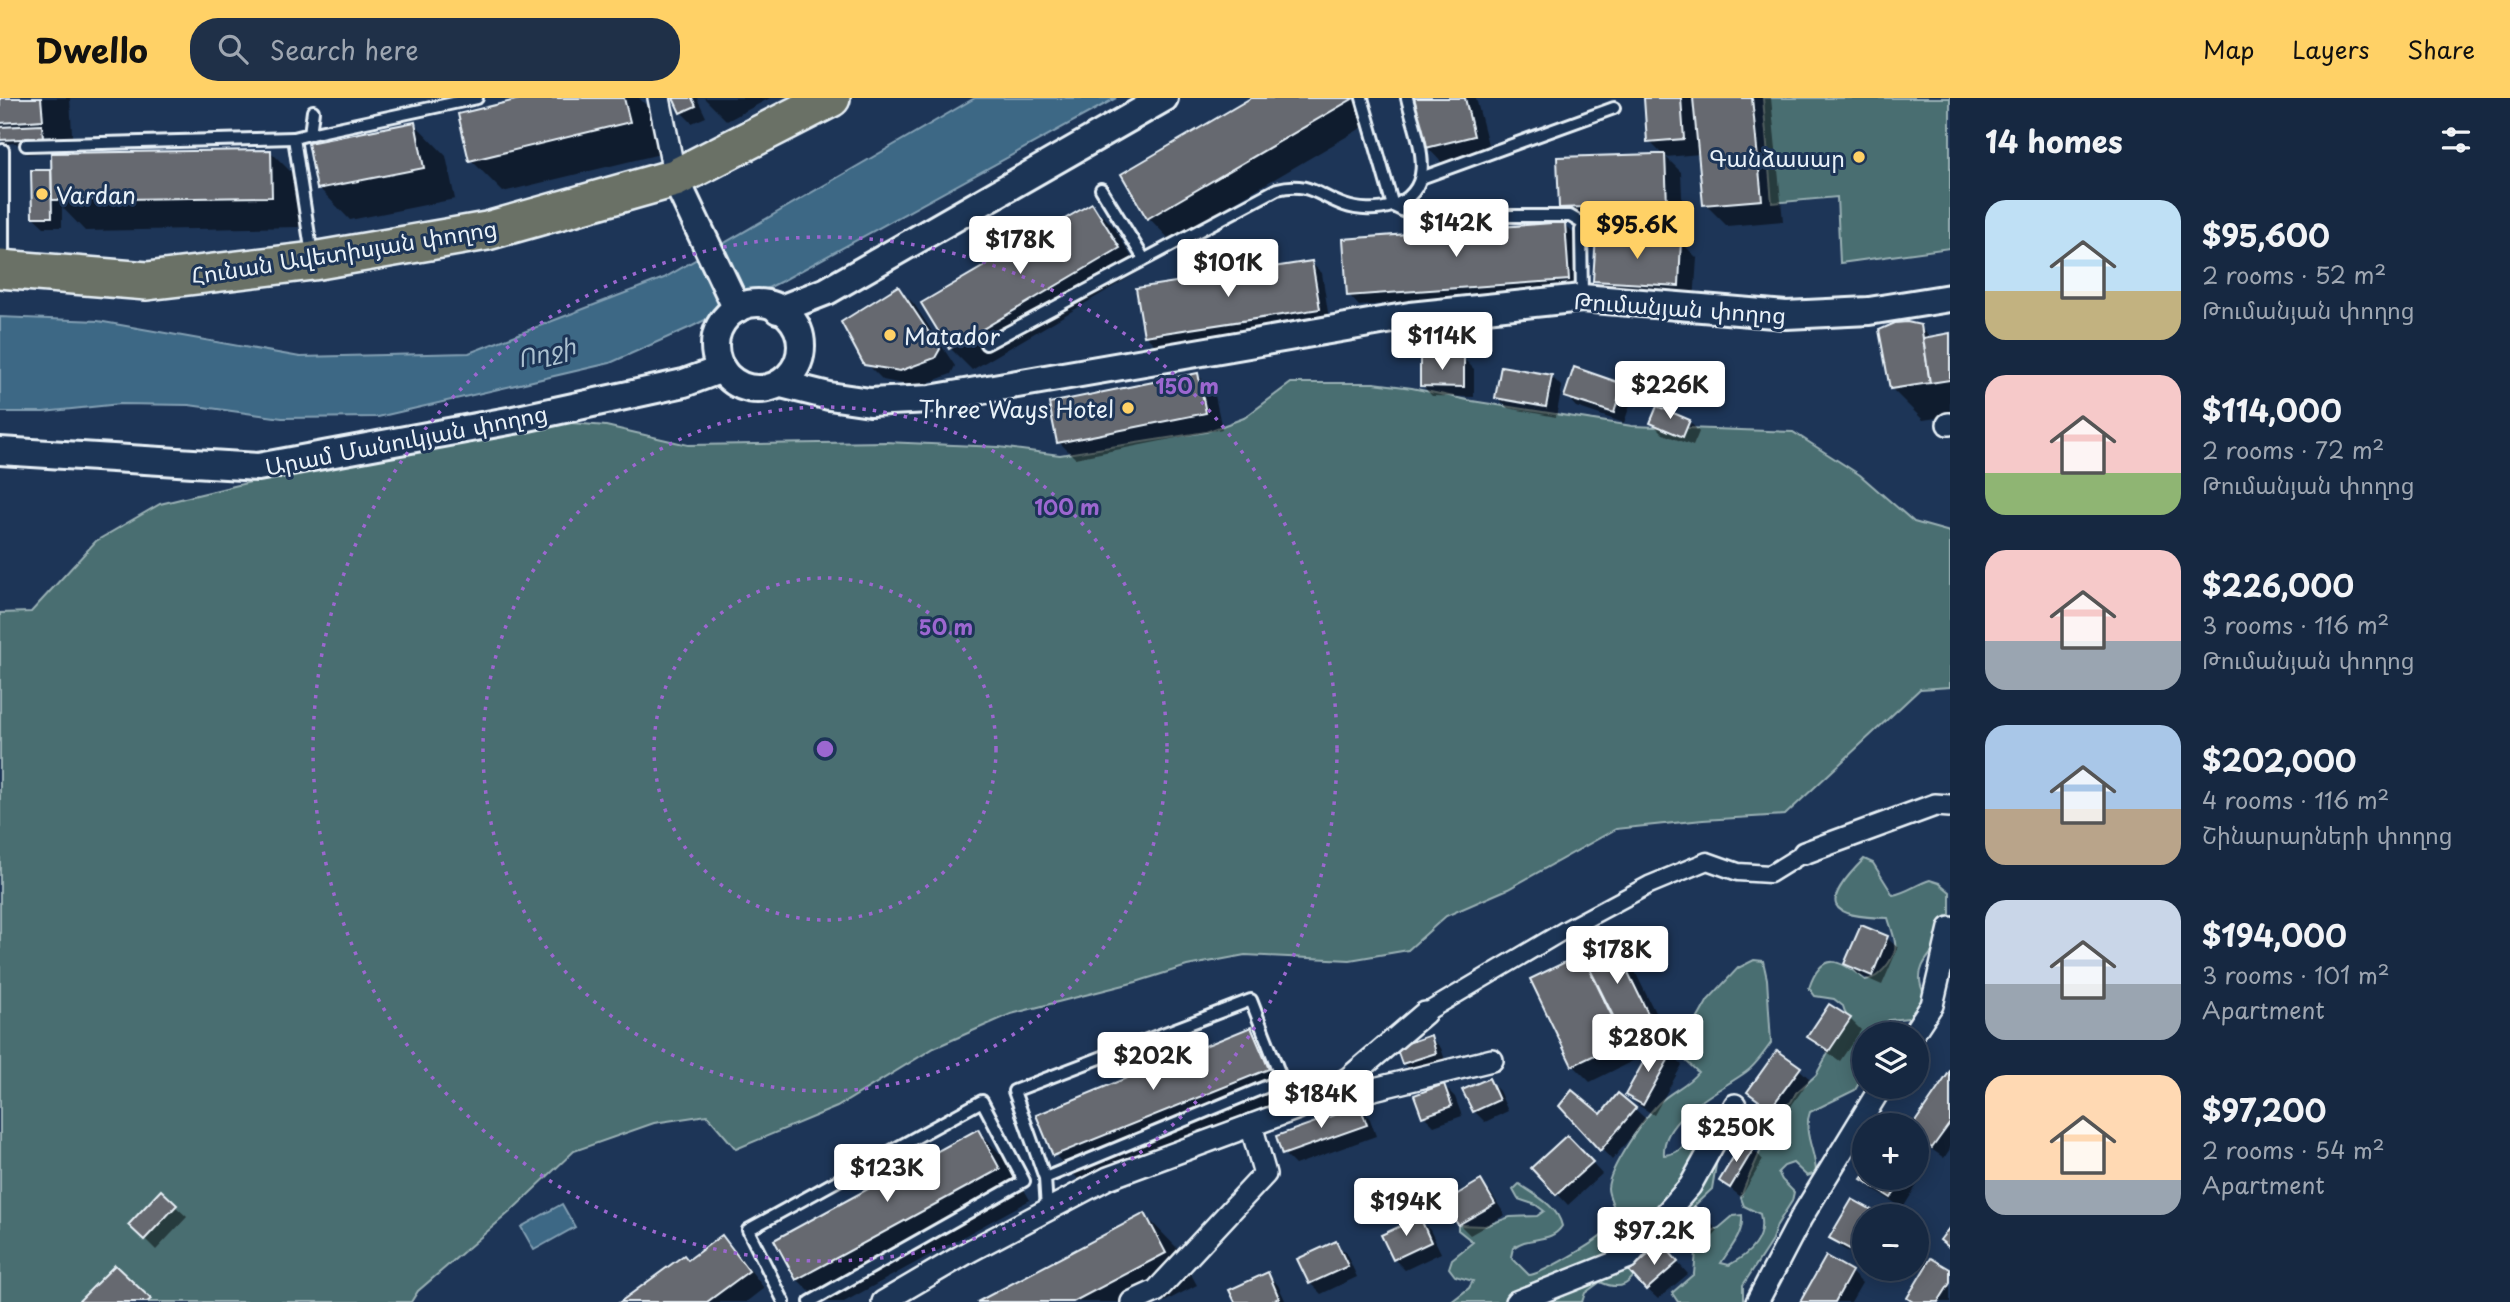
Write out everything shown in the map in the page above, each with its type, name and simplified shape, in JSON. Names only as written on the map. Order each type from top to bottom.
[{"type":"highway","name":"Հունան Ավետիսյան փողոց","points":[[1,269],[147,281],[313,261],[487,231],[680,191],[831,98]]},
{"type":"street","points":[[659,98],[680,191],[737,307]]},
{"type":"street","points":[[778,310],[827,291],[1164,98]]},
{"type":"street","points":[[799,330],[827,291]]},
{"type":"street","name":"Թումանյան փողոց","points":[[781,384],[829,396],[870,402],[930,399],[1410,316],[1582,298],[1786,315],[1869,311],[1950,298]]},
{"type":"street","points":[[684,383],[714,342],[721,324],[737,307],[756,303],[782,311],[799,330],[801,347],[798,363],[781,384],[766,389],[751,389],[737,384],[722,369],[718,363],[714,342]]},
{"type":"street","points":[[798,363],[829,396]]},
{"type":"street","name":"Արամ Մանուկյան փողոց","points":[[0,451],[258,467],[514,420],[684,383],[722,369]]},
{"type":"street","points":[[1298,1108],[1349,1077],[1425,1013],[1649,884],[1707,861],[1738,872],[1770,874],[1804,853],[1935,805],[1950,806]]},
{"type":"street","points":[[1920,1022],[1931,1005],[1950,928]]},
{"type":"street","points":[[891,1299],[1047,1209],[1108,1178],[1298,1108],[1492,1060]]},
{"type":"street","points":[[1757,1302],[1801,1218],[1874,1099]]},
{"type":"street","points":[[1516,1302],[1627,1258],[1690,1186],[1735,1105]]},
{"type":"street","points":[[1132,1302],[1156,1291],[1265,1174],[1251,1125]]},
{"type":"lane","points":[[26,145],[294,138],[477,98]]},
{"type":"lane","points":[[1362,98],[1393,206],[1410,214],[1570,215],[1585,225],[1678,220]]},
{"type":"lane","points":[[986,344],[1266,194],[1294,184],[1346,206],[1380,210],[1405,202],[1418,189],[1423,170],[1407,98]]},
{"type":"lane","points":[[1421,178],[1614,108]]},
{"type":"lane","points":[[310,134],[313,111]]},
{"type":"lane","points":[[294,138],[313,261]]},
{"type":"lane","points":[[1,269],[3,149]]},
{"type":"lane","points":[[1101,189],[1144,260]]},
{"type":"lane","points":[[1582,298],[1581,230],[1585,225]]},
{"type":"lane","points":[[1045,1178],[1282,1080],[1251,1000],[1014,1091],[1045,1178],[1047,1209]]},
{"type":"lane","points":[[784,1302],[748,1230],[982,1101],[1024,1181],[810,1302]]},
{"type":"green space","name":"Գանձասար","points":[[1763,98],[1950,98],[1950,248],[1840,263],[1837,197],[1772,203]]},
{"type":"green space","points":[[1291,383],[1374,383],[1632,426],[1793,432],[1860,475],[1914,522],[1950,532],[1950,687],[1920,689],[1785,815],[1616,829],[1508,889],[1446,916],[1408,950],[1350,960],[1245,955],[1187,966],[1011,1014],[934,1048],[837,1107],[736,1149],[707,1115],[654,1123],[574,1151],[511,1211],[418,1291],[411,1302],[0,1302],[0,613],[31,612],[96,541],[160,504],[354,457],[549,421],[606,426],[688,445],[885,442],[999,447],[1060,455],[1206,432],[1244,418]]},
{"type":"green space","points":[[1864,859],[1873,863],[1893,895],[1930,880],[1939,883],[1950,892],[1950,932],[1931,953],[1922,968],[1921,985],[1925,995],[1918,1017],[1886,1022],[1852,1022],[1852,1091],[1810,1112],[1808,1135],[1816,1173],[1807,1176],[1793,1163],[1778,1172],[1794,1192],[1792,1201],[1777,1225],[1771,1242],[1743,1285],[1743,1302],[1678,1302],[1672,1293],[1694,1274],[1697,1241],[1703,1235],[1719,1228],[1733,1216],[1742,1215],[1739,1234],[1721,1263],[1729,1265],[1750,1251],[1761,1231],[1760,1214],[1744,1206],[1741,1198],[1762,1147],[1764,1132],[1755,1136],[1740,1127],[1731,1129],[1718,1153],[1712,1189],[1670,1232],[1673,1240],[1653,1252],[1626,1283],[1611,1286],[1600,1282],[1585,1293],[1582,1302],[1451,1302],[1469,1288],[1473,1281],[1455,1276],[1449,1268],[1452,1259],[1473,1242],[1458,1230],[1458,1225],[1485,1226],[1510,1217],[1537,1216],[1544,1211],[1518,1199],[1513,1190],[1519,1184],[1551,1207],[1562,1226],[1552,1235],[1513,1248],[1511,1257],[1529,1275],[1568,1257],[1607,1231],[1616,1214],[1608,1188],[1614,1168],[1645,1119],[1659,1103],[1698,1072],[1685,1060],[1685,1041],[1708,1000],[1738,968],[1754,960],[1763,961],[1767,979],[1771,1043],[1750,1069],[1682,1117],[1666,1141],[1664,1155],[1684,1146],[1705,1121],[1721,1108],[1734,1106],[1751,1114],[1767,1117],[1791,1102],[1796,1093],[1816,1075],[1844,1024],[1846,1015],[1843,1006],[1834,999],[1815,996],[1809,988],[1814,976],[1826,963],[1832,962],[1848,967],[1865,980],[1878,975],[1884,969],[1895,950],[1895,939],[1888,918],[1852,915],[1836,905],[1840,887]]},
{"type":"water","name":"Ողջի","points":[[975,98],[1116,98],[782,281],[693,326],[610,363],[378,417],[282,418],[189,405],[120,404],[43,412],[0,412],[0,317],[98,321],[300,357],[469,353],[664,278]]},
{"type":"water","points":[[562,1204],[575,1227],[534,1250],[521,1227]]},
{"type":"building","points":[[0,98],[41,98],[43,120],[0,123]]},
{"type":"building","points":[[524,98],[624,98],[630,122],[469,161],[458,114]]},
{"type":"building","points":[[673,98],[692,98],[696,106],[680,113]]},
{"type":"building","points":[[1251,98],[1354,98],[1147,219],[1121,174]]},
{"type":"building","points":[[1413,98],[1465,98],[1474,136],[1426,148]]},
{"type":"building","points":[[1644,98],[1681,98],[1684,139],[1647,142]]},
{"type":"building","points":[[1693,98],[1752,98],[1762,200],[1703,205]]},
{"type":"building","points":[[415,122],[424,168],[317,189],[308,143]]},
{"type":"building","points":[[42,125],[43,138],[0,140],[0,127]]},
{"type":"building","points":[[271,150],[272,197],[52,200],[51,153]]},
{"type":"building","points":[[1665,154],[1667,204],[1559,208],[1557,157]]},
{"type":"building","name":"Vardan","points":[[31,170],[51,170],[52,217],[32,217]]},
{"type":"building","points":[[1092,203],[1120,248],[949,349],[921,303]]},
{"type":"building","points":[[1565,222],[1569,280],[1347,296],[1343,239]]},
{"type":"building","points":[[1596,235],[1681,240],[1679,286],[1593,281]]},
{"type":"building","points":[[1312,261],[1320,309],[1144,336],[1136,288]]},
{"type":"building","name":"Matador","points":[[898,286],[940,349],[935,358],[900,371],[864,365],[841,322]]},
{"type":"building","points":[[1895,323],[1921,325],[1930,383],[1890,389],[1879,330]]},
{"type":"building","points":[[1950,333],[1950,380],[1930,383],[1923,338]]},
{"type":"building","points":[[1420,356],[1464,357],[1464,387],[1420,386]]},
{"type":"building","points":[[1501,366],[1552,375],[1546,407],[1495,398]]},
{"type":"building","points":[[1574,367],[1623,384],[1614,413],[1564,397]]},
{"type":"building","name":"Three Ways Hotel","points":[[1198,373],[1206,413],[1057,443],[1049,403]]},
{"type":"building","points":[[1657,406],[1690,420],[1683,437],[1650,423]]},
{"type":"building","points":[[1861,925],[1888,936],[1872,976],[1844,964]]},
{"type":"building","points":[[1609,933],[1654,1026],[1625,1040],[1579,947]]},
{"type":"building","points":[[1582,954],[1624,1041],[1572,1066],[1530,979]]},
{"type":"building","points":[[1829,1004],[1851,1018],[1829,1051],[1807,1037]]},
{"type":"building","points":[[1251,1027],[1269,1069],[1053,1156],[1036,1115]]},
{"type":"building","points":[[1431,1035],[1436,1053],[1402,1064],[1396,1047]]},
{"type":"building","points":[[1654,1043],[1672,1053],[1643,1105],[1625,1095]]},
{"type":"building","points":[[1777,1050],[1801,1067],[1770,1109],[1747,1092]]},
{"type":"building","points":[[1950,1071],[1950,1123],[1932,1148],[1929,1146],[1929,1113],[1921,1113]]},
{"type":"building","points":[[1489,1078],[1499,1100],[1473,1112],[1462,1090]]},
{"type":"building","points":[[1444,1084],[1452,1106],[1422,1117],[1414,1095]]},
{"type":"building","points":[[1572,1090],[1601,1114],[1618,1093],[1636,1108],[1600,1151],[1559,1106]]},
{"type":"building","points":[[1360,1106],[1367,1125],[1282,1155],[1276,1136]]},
{"type":"building","points":[[978,1129],[1000,1169],[796,1280],[774,1240]]},
{"type":"building","points":[[1567,1135],[1593,1162],[1556,1195],[1531,1168]]},
{"type":"building","points":[[1743,1141],[1754,1148],[1730,1188],[1719,1181]]},
{"type":"building","points":[[1481,1180],[1495,1204],[1458,1225],[1444,1202]]},
{"type":"building","points":[[161,1190],[177,1205],[144,1240],[128,1225]]},
{"type":"building","points":[[1878,1190],[1896,1190],[1891,1198]]},
{"type":"building","points":[[1852,1199],[1861,1204],[1852,1204],[1852,1250],[1829,1238]]},
{"type":"building","points":[[1694,1206],[1709,1219],[1685,1246],[1670,1232]]},
{"type":"building","points":[[1145,1213],[1166,1253],[1073,1302],[977,1302]]},
{"type":"building","points":[[1420,1217],[1431,1242],[1393,1260],[1381,1235]]},
{"type":"building","points":[[1950,1227],[1950,1248],[1940,1240]]},
{"type":"building","points":[[722,1235],[749,1271],[707,1302],[620,1302],[684,1255],[688,1260]]},
{"type":"building","points":[[1336,1241],[1348,1266],[1309,1284],[1297,1259]]},
{"type":"building","points":[[1662,1243],[1678,1262],[1646,1290],[1629,1271]]},
{"type":"building","points":[[1826,1256],[1852,1271],[1835,1302],[1800,1302]]},
{"type":"building","points":[[1931,1258],[1950,1269],[1950,1283],[1938,1302],[1913,1302],[1907,1298],[1917,1281],[1929,1281]]},
{"type":"building","points":[[115,1265],[151,1299],[147,1302],[78,1302]]},
{"type":"building","points":[[1268,1272],[1279,1298],[1270,1302],[1235,1302],[1229,1290]]},
{"type":"place","name":"Գանձասար","points":[[1859,157]]},
{"type":"place","name":"Vardan","points":[[42,194]]},
{"type":"place","name":"Matador","points":[[890,335]]},
{"type":"place","name":"Three Ways Hotel","points":[[1128,408]]}]
